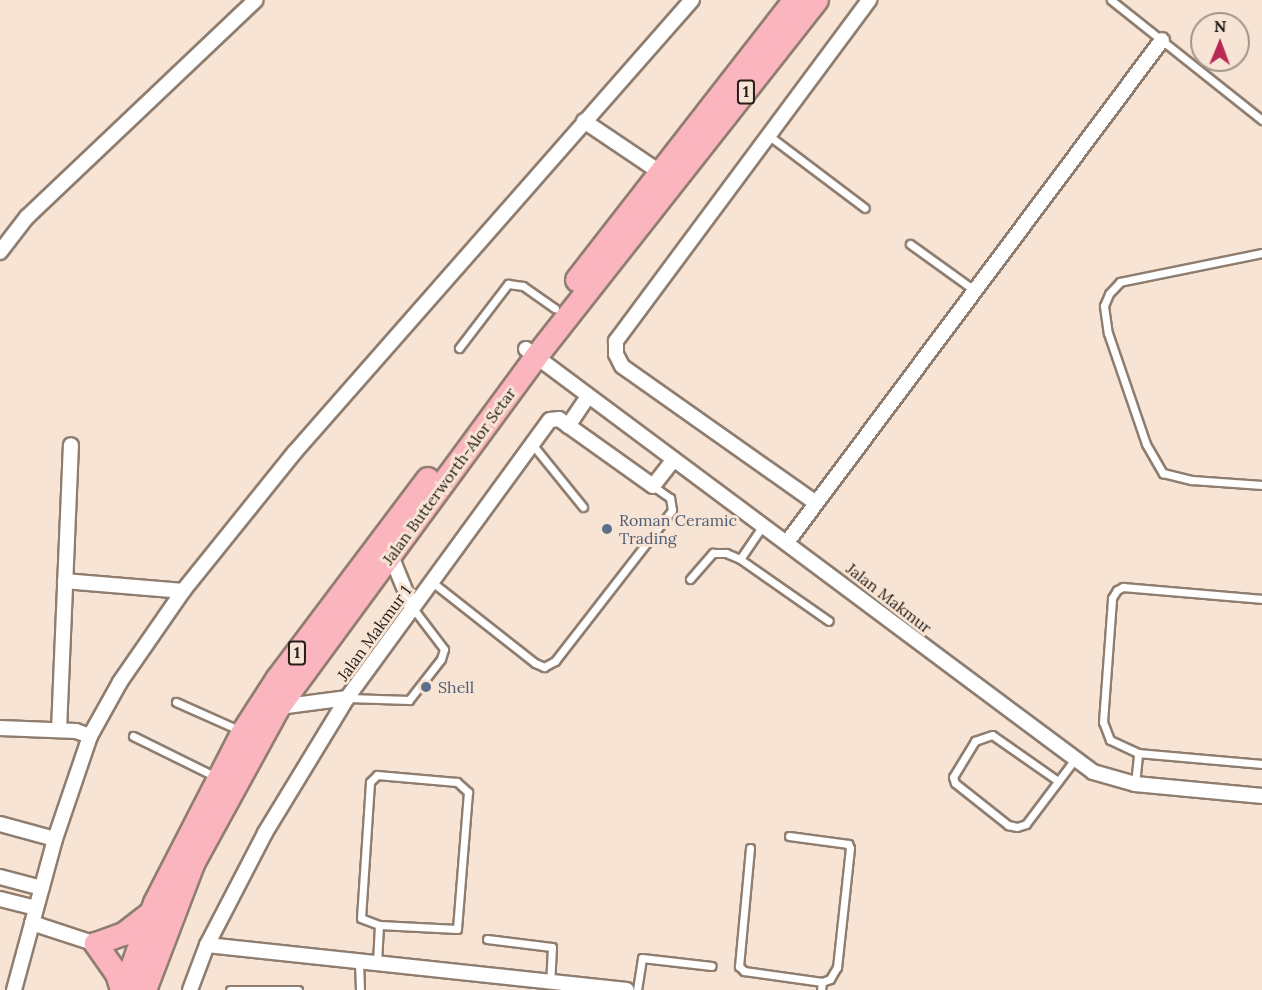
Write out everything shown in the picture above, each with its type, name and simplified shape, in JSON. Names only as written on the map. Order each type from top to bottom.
[{"type":"main road","name":"Jalan Butterworth-Alor Setar","points":[[144,990],[194,862],[279,707],[391,556],[531,353],[555,308],[795,0]]},
{"type":"main road","name":"Jalan Butterworth-Alor Setar","points":[[123,990],[152,912],[218,778],[243,732],[278,678],[531,353],[817,0]]},
{"type":"main road","points":[[123,990],[117,974],[96,944],[124,934],[152,912]]},
{"type":"street","points":[[0,252],[27,217],[256,0]]},
{"type":"street","points":[[14,990],[55,839],[90,736],[120,682],[183,591],[294,453],[692,0]]},
{"type":"street","points":[[816,503],[622,366],[616,354],[616,341],[622,329],[868,0]]},
{"type":"street","points":[[788,541],[1162,40]]},
{"type":"street","points":[[584,121],[661,174]]},
{"type":"street","name":"Jalan Makmur","points":[[531,353],[587,398],[788,541],[1075,759],[1106,778],[1135,784],[1262,796]]},
{"type":"street","points":[[587,398],[568,426],[653,486],[673,460]]},
{"type":"street","name":"Jalan Makmur 1","points":[[190,990],[207,945],[265,832],[347,698],[550,420],[559,419],[568,426]]},
{"type":"street","points":[[59,730],[71,445]]},
{"type":"street","points":[[391,556],[412,607]]},
{"type":"street","points":[[65,580],[183,591]]},
{"type":"street","points":[[279,707],[347,698]]},
{"type":"street","points":[[0,728],[59,730],[90,736]]},
{"type":"street","points":[[0,824],[55,839]]},
{"type":"street","points":[[0,877],[42,888]]},
{"type":"street","points":[[0,899],[36,909]]},
{"type":"street","points":[[32,923],[96,944]]},
{"type":"street","points":[[207,945],[377,963],[535,985],[550,982],[627,990]]},
{"type":"lane","points":[[1111,0],[1262,120]]},
{"type":"lane","points":[[768,135],[865,208]]},
{"type":"lane","points":[[910,244],[974,290]]},
{"type":"lane","points":[[1262,253],[1120,282],[1109,294],[1104,306],[1108,333],[1146,444],[1163,473],[1192,480],[1262,485]]},
{"type":"lane","points":[[459,348],[508,284],[523,286],[555,308]]},
{"type":"lane","points":[[532,444],[583,507]]},
{"type":"lane","points":[[432,582],[535,663],[544,667],[555,661],[672,510],[670,498],[653,486]]},
{"type":"lane","points":[[740,559],[764,524]]},
{"type":"lane","points":[[690,579],[713,553],[726,553],[740,559],[830,621]]},
{"type":"lane","points":[[1262,599],[1123,587],[1117,590],[1112,598],[1103,722],[1110,740],[1138,753],[1262,764]]},
{"type":"lane","points":[[347,698],[410,700],[441,659],[444,649],[412,607]]},
{"type":"lane","points":[[176,702],[243,732]]},
{"type":"lane","points":[[1058,781],[992,735],[975,741],[953,777],[955,783],[1008,825],[1017,827],[1026,824],[1075,759]]},
{"type":"lane","points":[[133,736],[218,778]]},
{"type":"lane","points":[[1135,784],[1138,753]]},
{"type":"lane","points":[[377,775],[464,786],[469,800],[459,926],[452,931],[379,925],[364,922],[359,915],[369,782],[377,775]]},
{"type":"lane","points":[[750,848],[739,966],[744,971],[821,986],[830,980],[837,968],[850,848],[848,844],[789,836]]},
{"type":"lane","points":[[377,963],[379,925]]},
{"type":"lane","points":[[487,939],[552,947],[550,982]]},
{"type":"lane","points":[[637,990],[642,957],[712,966]]},
{"type":"lane","points":[[359,961],[360,990]]},
{"type":"lane","points":[[230,990],[298,990]]},
{"type":"place","name":"Roman Ceramic Trading","points":[[607,529]]},
{"type":"place","name":"Shell","points":[[426,687]]}]
